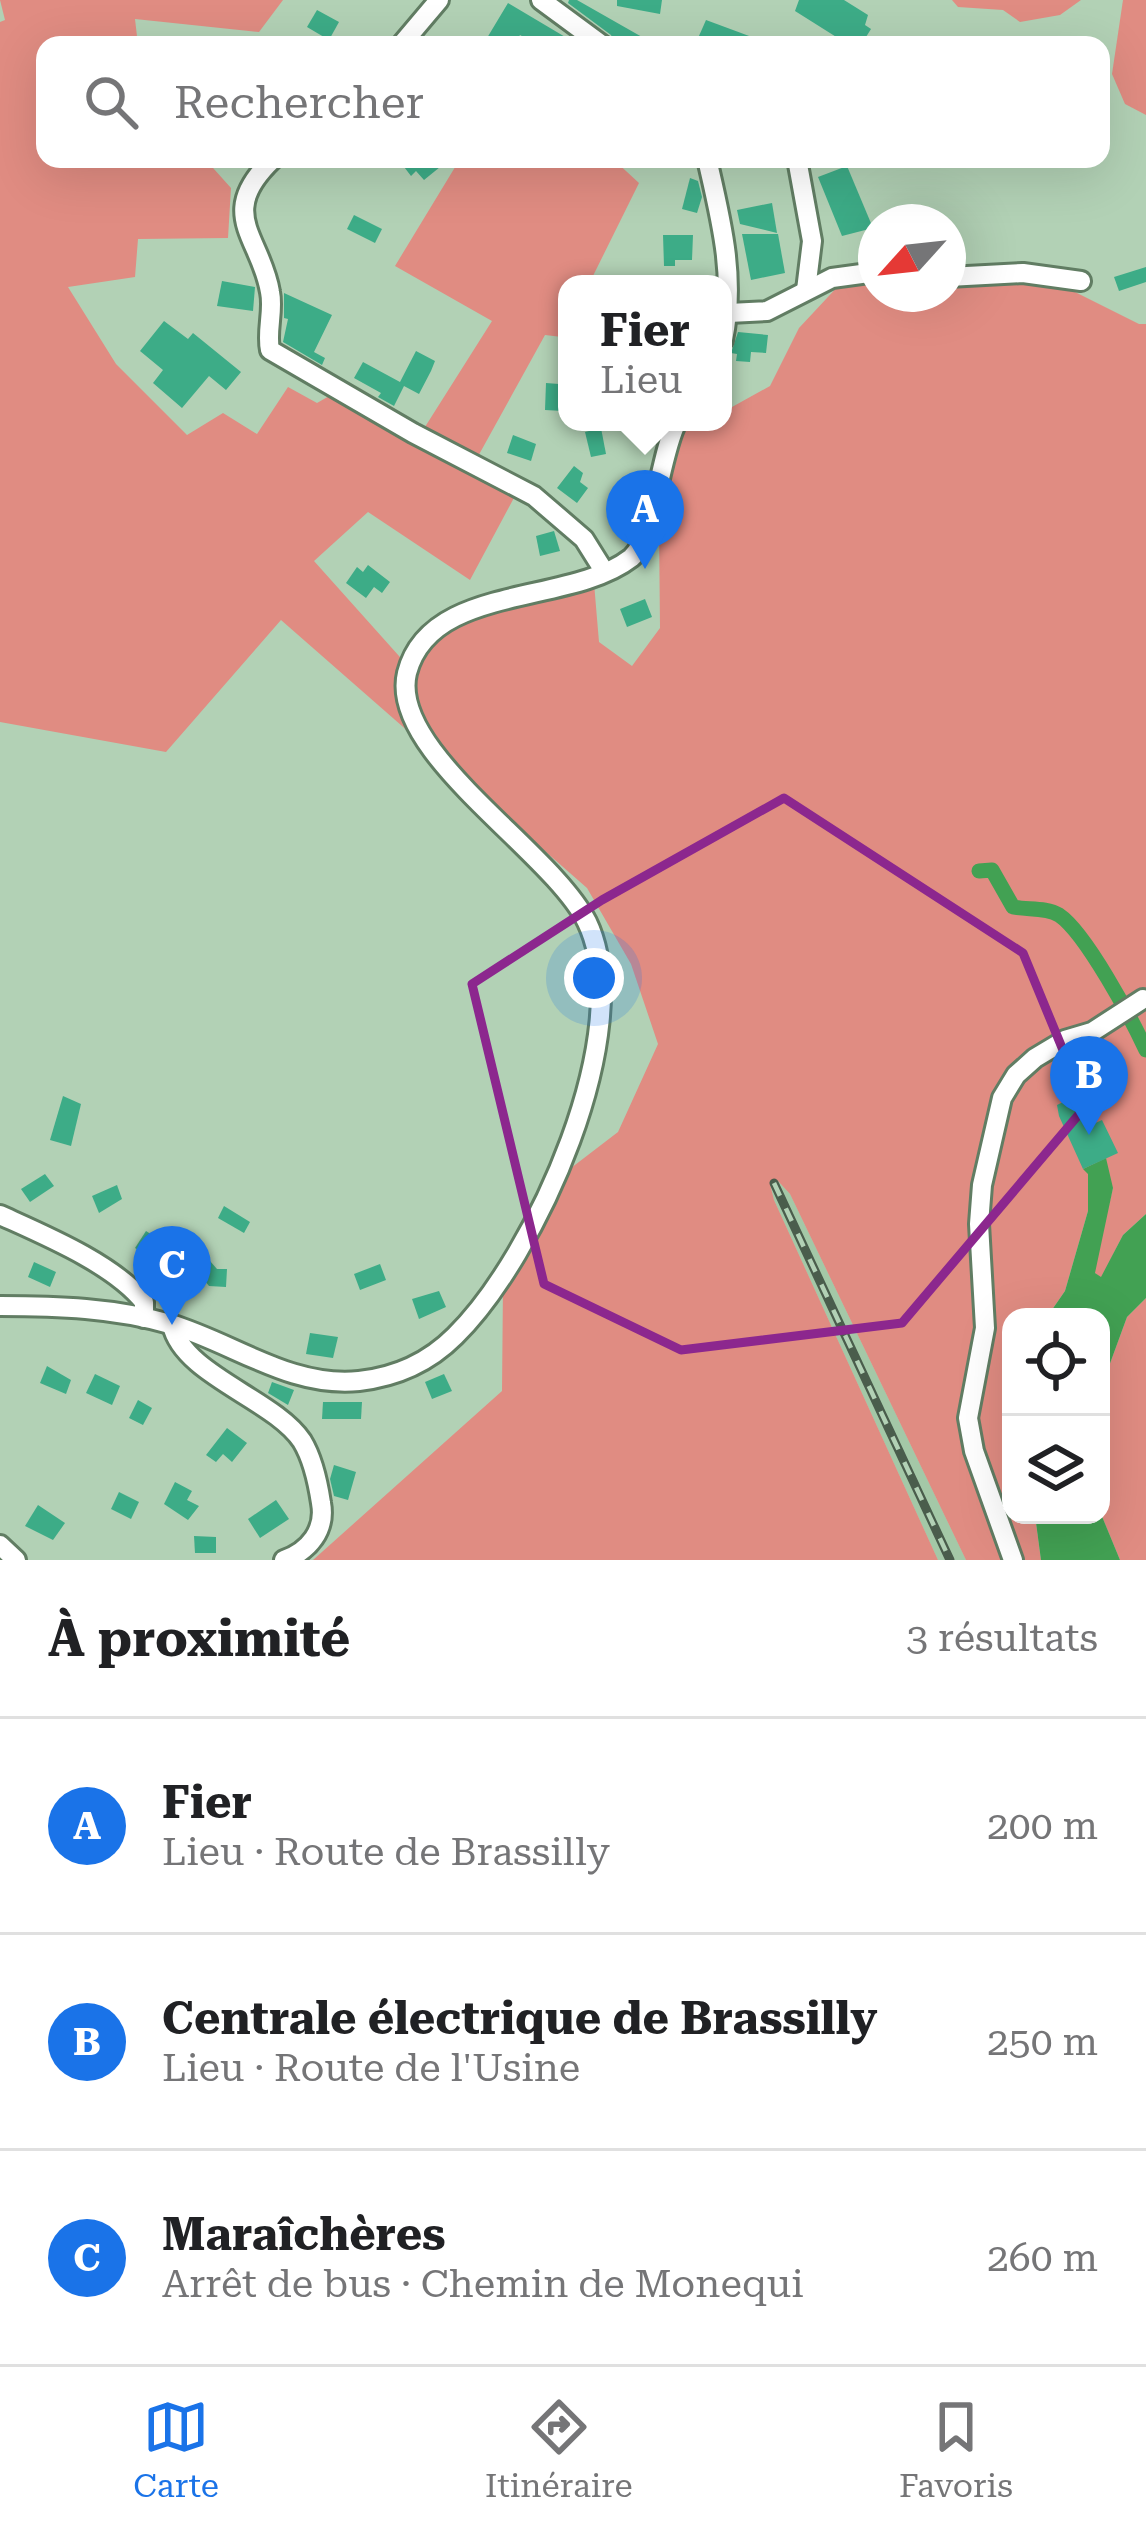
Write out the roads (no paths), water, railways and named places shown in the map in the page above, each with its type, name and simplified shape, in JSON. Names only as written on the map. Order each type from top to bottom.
[{"type":"street","points":[[409,36],[439,0]]},
{"type":"street","points":[[541,0],[590,36]]},
{"type":"street","points":[[265,168],[250,186],[246,206],[248,237],[271,294],[269,350],[412,434],[534,496],[584,539],[604,571]]},
{"type":"street","points":[[708,168],[729,275]]},
{"type":"street","points":[[799,168],[812,241],[806,290]]},
{"type":"street","points":[[732,313],[767,310],[842,274],[858,273]]},
{"type":"street","points":[[966,276],[1023,273],[1081,281]]},
{"type":"street","points":[[0,1306],[92,1307],[144,1318],[302,1377],[347,1382],[387,1376],[417,1364],[454,1337],[487,1299],[522,1246],[566,1156],[603,1000],[598,953],[587,923],[560,883],[422,740],[407,706],[406,681],[420,645],[446,622],[604,571],[632,557],[639,549],[674,431]]},
{"type":"street","points":[[1013,1560],[974,1451],[968,1418],[985,1318],[982,1185],[1002,1098],[1016,1075],[1060,1042],[1092,1032],[1133,1008]]},
{"type":"street","points":[[0,1215],[128,1285],[144,1302],[144,1318]]},
{"type":"street","points":[[172,1325],[184,1349],[292,1429],[308,1453],[323,1517],[310,1543],[284,1560]]},
{"type":"street","points":[[0,1545],[16,1560]]},
{"type":"waterway","points":[[979,871],[992,870],[1013,907],[1054,912],[1070,925],[1107,978],[1146,1050]]},
{"type":"railway","points":[[774,1183],[950,1560]]},
{"type":"place","name":"Fier","points":[[645,569]]},
{"type":"place","name":"Centrale électrique de Brassilly","points":[[1089,1135]]},
{"type":"place","name":"Maraîchères","points":[[172,1325]]}]
